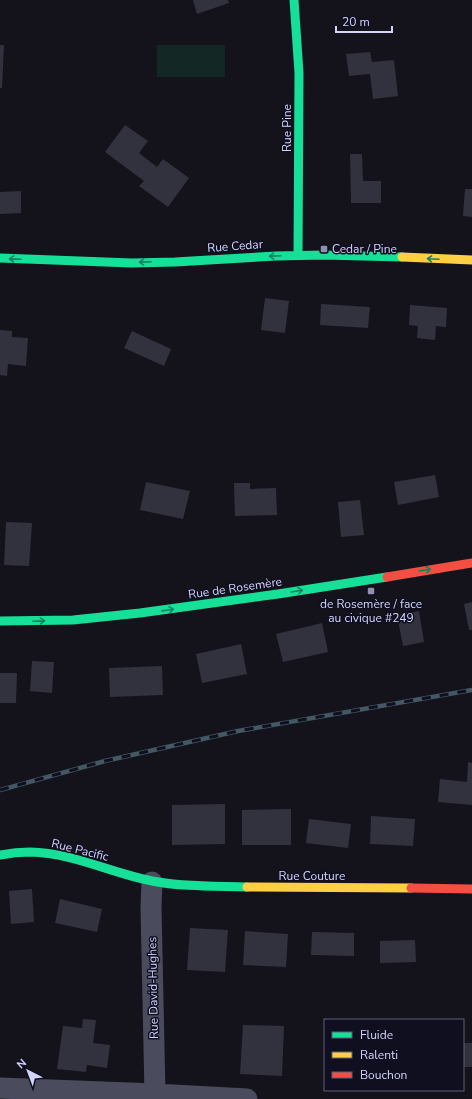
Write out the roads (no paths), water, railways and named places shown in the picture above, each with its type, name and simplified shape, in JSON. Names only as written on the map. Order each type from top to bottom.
[{"type":"street","name":"Rue Pine","points":[[294,0],[299,73],[298,255]]},
{"type":"street","name":"Rue Cedar","points":[[0,258],[132,263],[298,255],[472,260]]},
{"type":"street","name":"Rue de Rosemère","points":[[0,621],[73,620],[140,613],[278,594],[472,563]]},
{"type":"street","name":"Rue Pacific","points":[[0,855],[23,852],[59,856],[152,882]]},
{"type":"street","name":"Rue Couture","points":[[152,882],[258,888],[472,889]]},
{"type":"street","name":"Rue David-Hughes","points":[[152,882],[151,907],[155,1094]]},
{"type":"street","points":[[0,1088],[247,1099]]},
{"type":"railway","points":[[0,790],[105,761],[238,731],[472,690]]},
{"type":"place","name":"Cedar / Pine","points":[[324,249]]},
{"type":"place","name":"de Rosemère / face au civique #249","points":[[371,591]]}]
